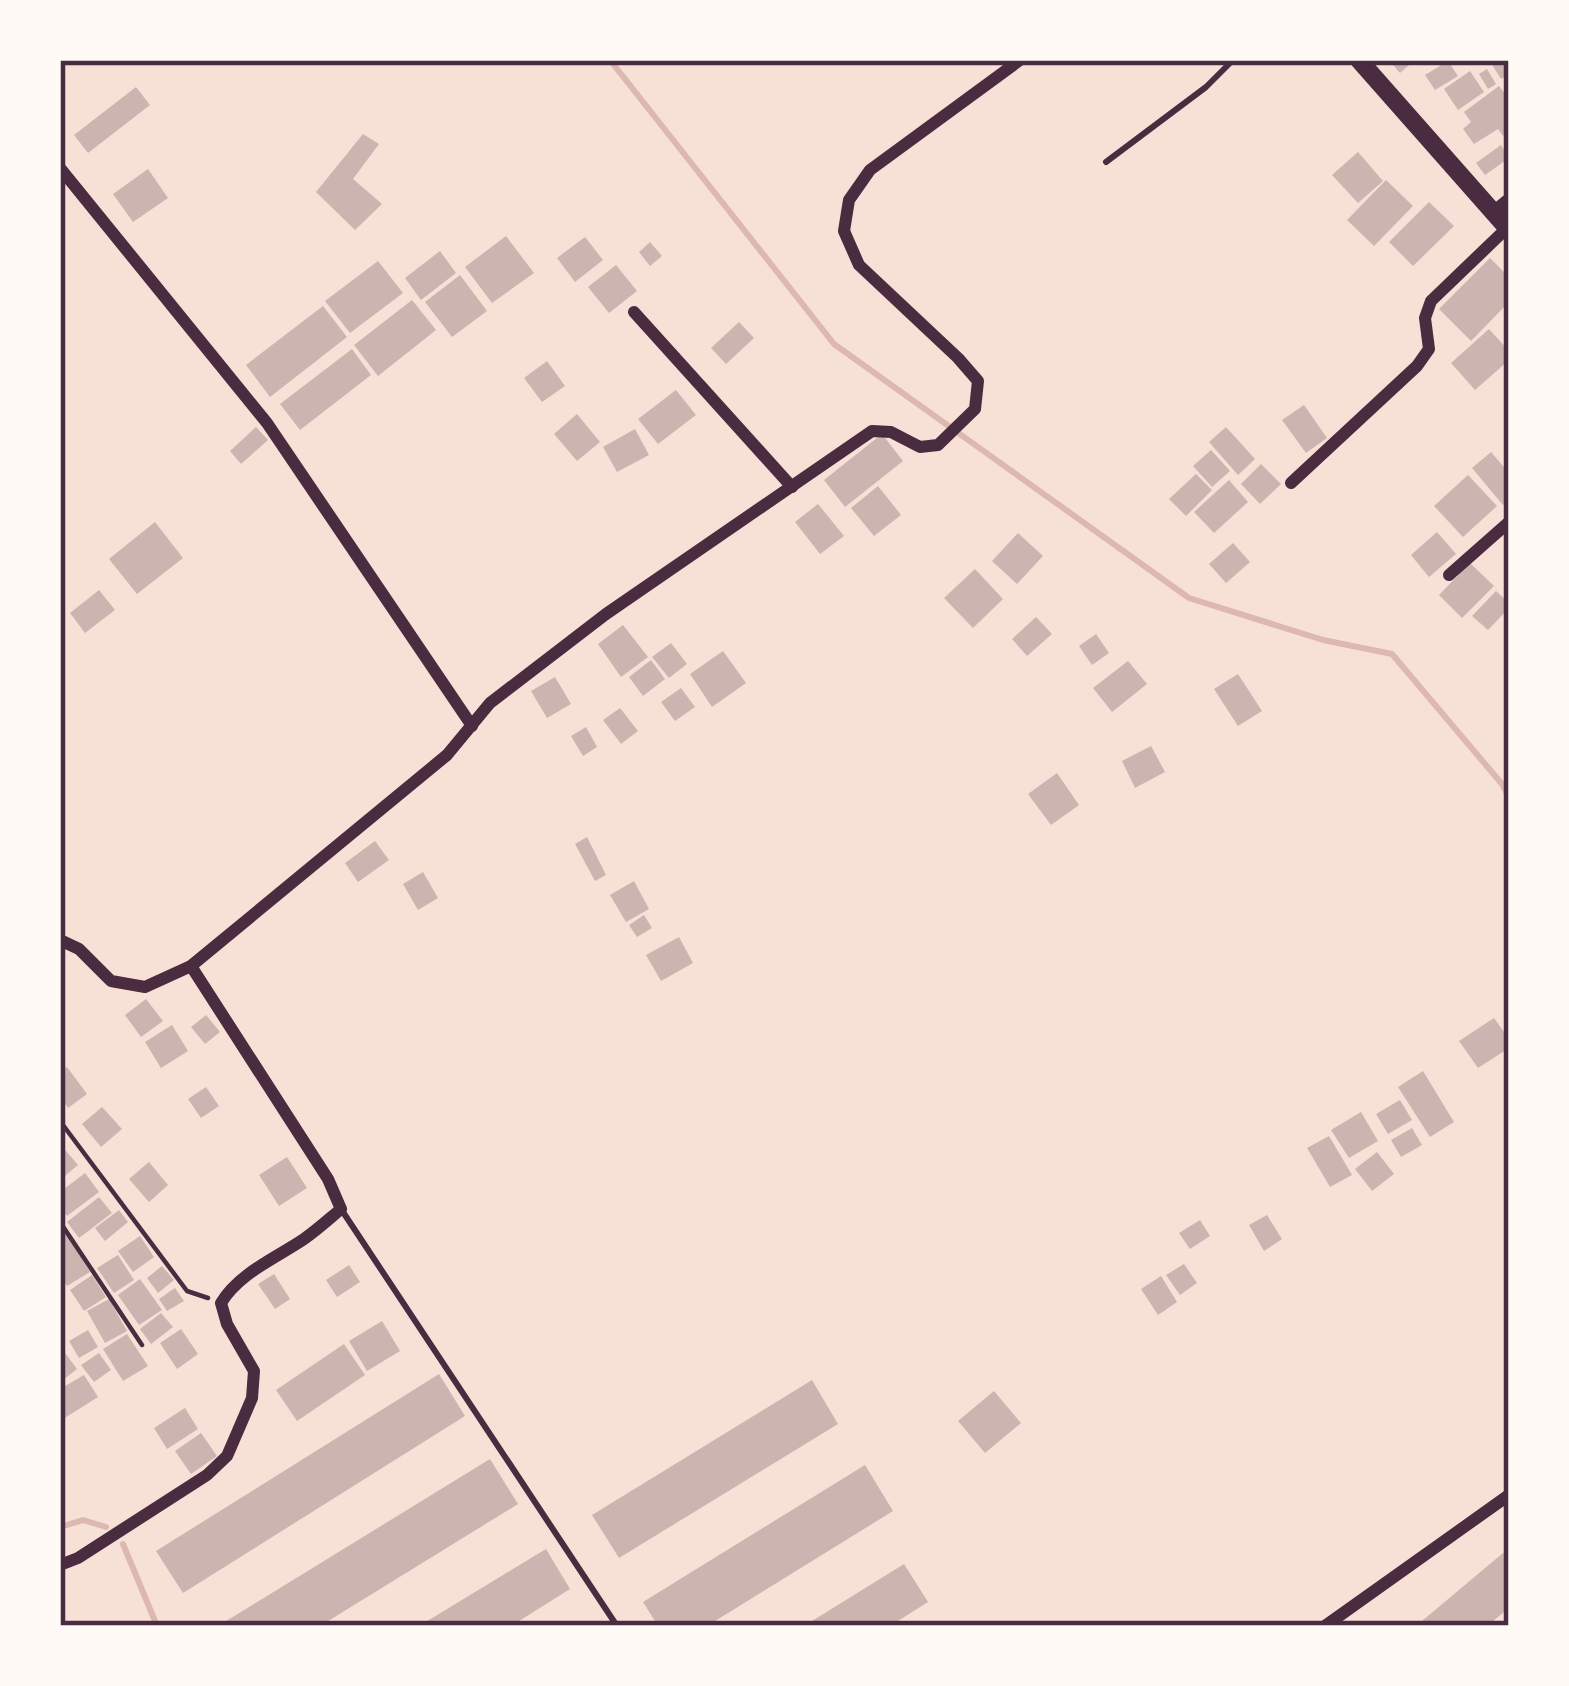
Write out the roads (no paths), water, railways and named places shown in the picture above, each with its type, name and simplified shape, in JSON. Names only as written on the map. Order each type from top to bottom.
[{"type":"main road","points":[[1359,60],[1508,229]]},
{"type":"street","points":[[60,940],[80,949],[111,981],[145,987],[191,966],[447,755],[490,703],[606,614],[872,431],[891,432],[920,447],[938,445],[975,409],[978,381],[859,265],[844,231],[849,200],[870,170],[1020,60]]},
{"type":"street","points":[[60,168],[267,423],[472,726]]},
{"type":"street","points":[[1493,212],[1509,199]]},
{"type":"street","points":[[1291,483],[1418,366],[1429,349],[1425,318],[1431,301],[1508,229]]},
{"type":"street","points":[[634,312],[792,488]]},
{"type":"street","points":[[1449,575],[1509,522]]},
{"type":"street","points":[[60,1565],[79,1558],[207,1475],[227,1456],[252,1398],[254,1371],[226,1324],[221,1303],[246,1277],[341,1209],[328,1179],[191,966]]},
{"type":"street","points":[[1325,1626],[1509,1495]]},
{"type":"lane","points":[[1106,162],[1206,87],[1233,60]]},
{"type":"lane","points":[[341,1209],[617,1626]]},
{"type":"waterway","points":[[610,60],[834,344],[1189,598],[1323,640],[1392,654],[1509,797]]},
{"type":"waterway","points":[[60,1527],[83,1520],[106,1527]]},
{"type":"waterway","points":[[123,1544],[157,1626]]}]
